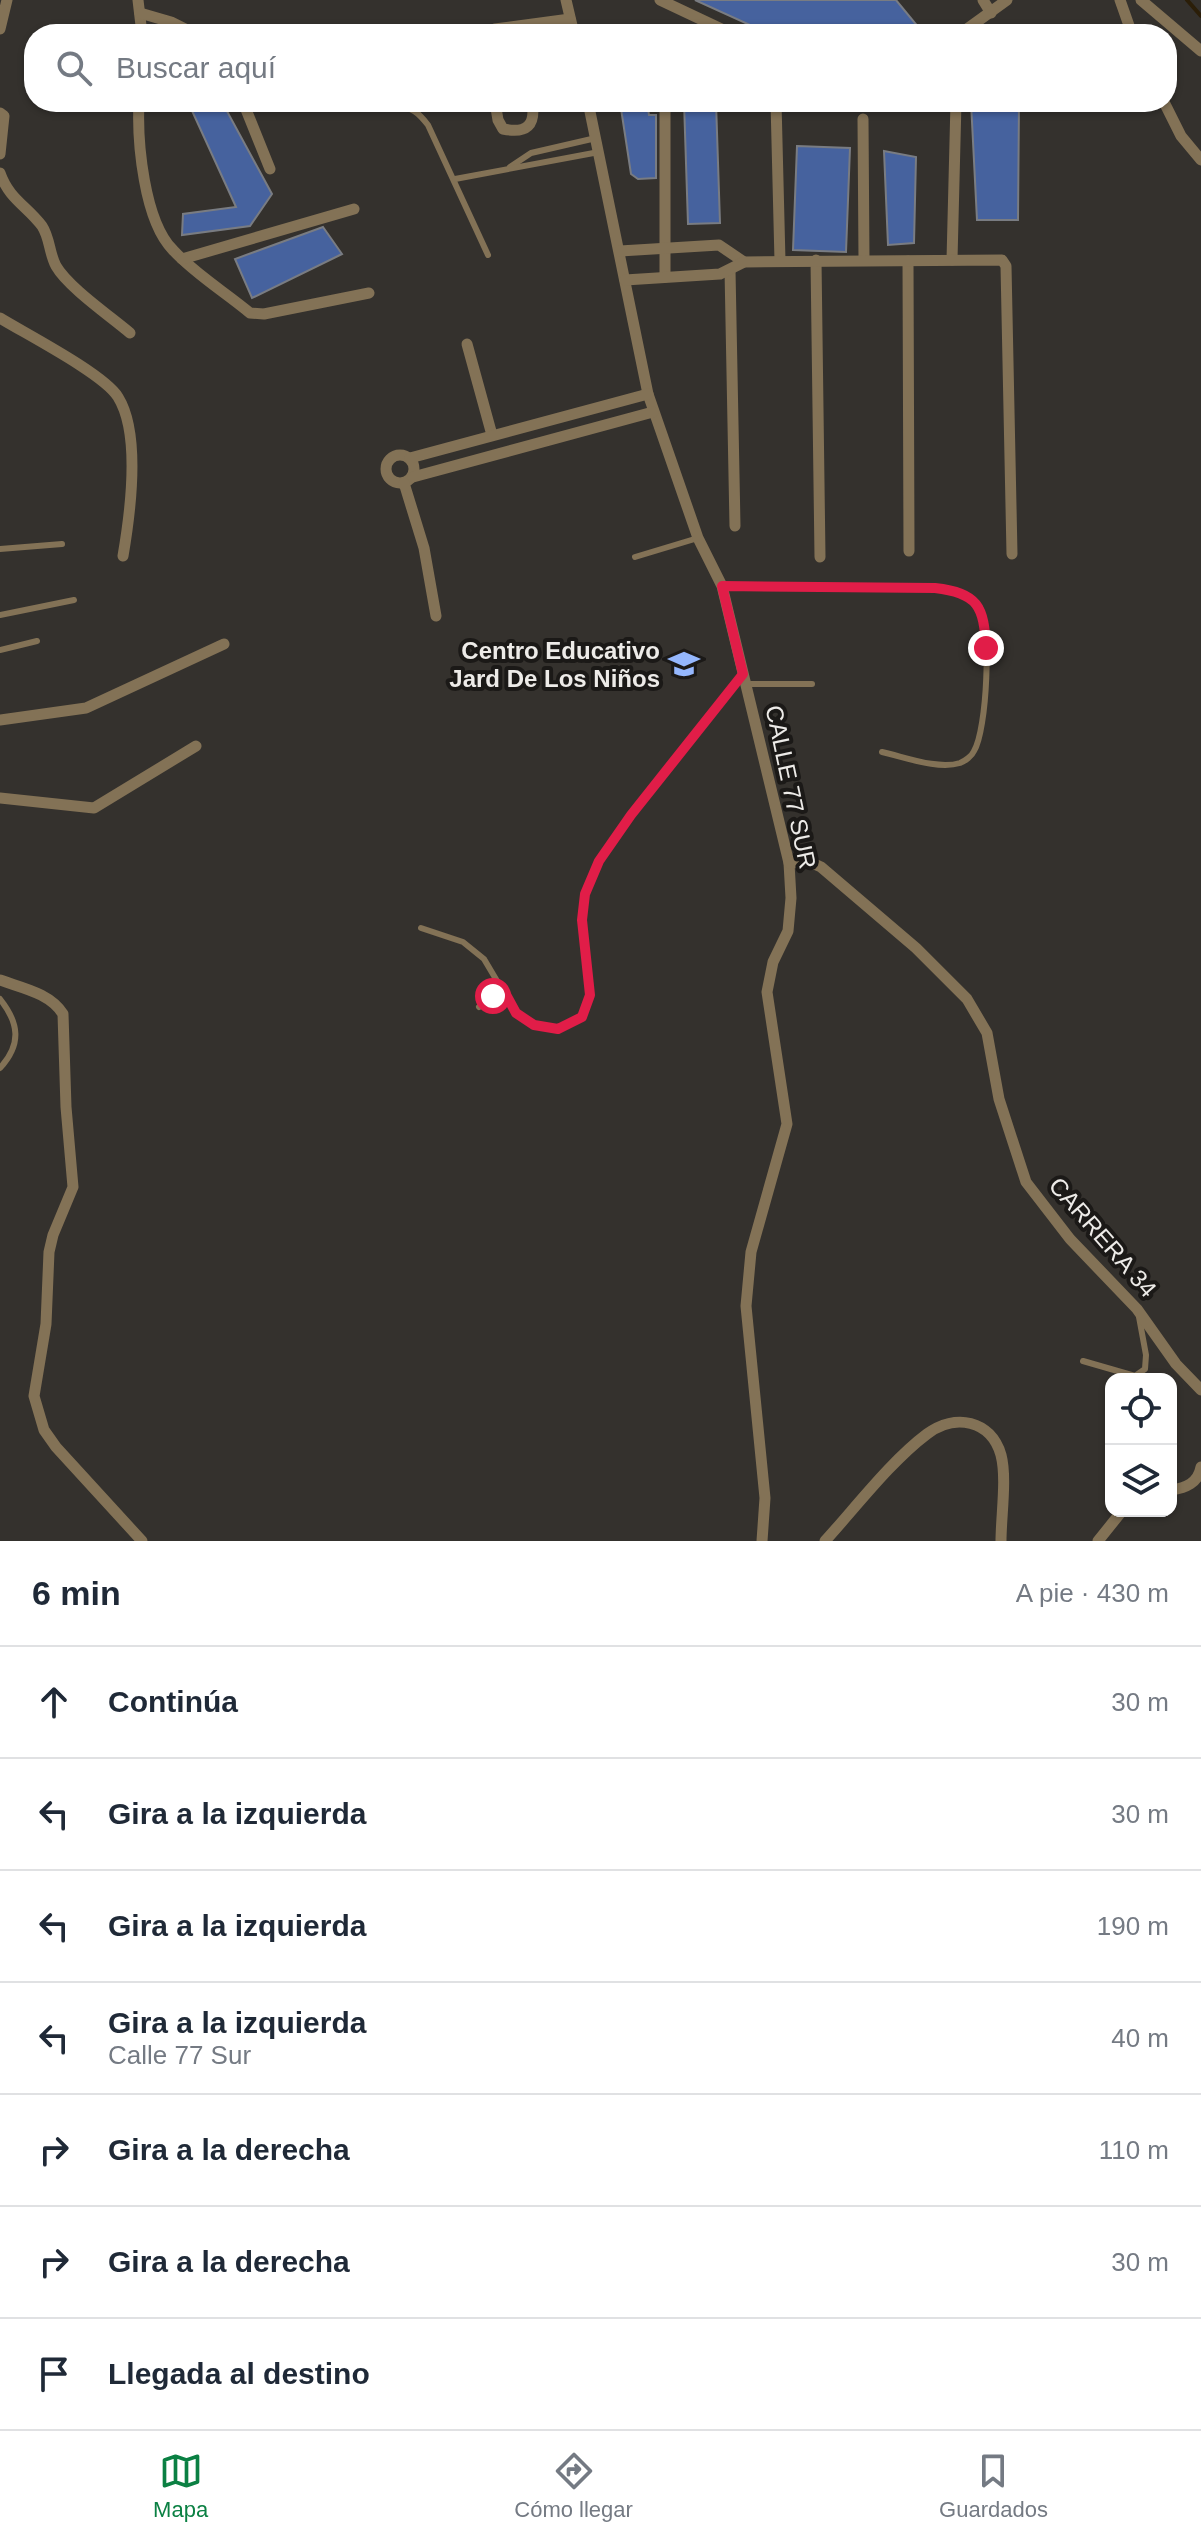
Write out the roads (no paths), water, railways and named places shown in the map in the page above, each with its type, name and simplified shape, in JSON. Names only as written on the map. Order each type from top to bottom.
[{"type":"street","points":[[0,29],[7,0]]},
{"type":"street","points":[[138,0],[141,24]]},
{"type":"street","points":[[566,0],[571,24]]},
{"type":"street","points":[[660,0],[711,24]]},
{"type":"street","points":[[983,0],[991,13]]},
{"type":"street","points":[[975,24],[1007,0]]},
{"type":"street","points":[[1120,0],[1128,24]]},
{"type":"street","points":[[1141,0],[1169,24]]},
{"type":"street","points":[[140,13],[175,24]]},
{"type":"street","points":[[546,24],[570,19]]},
{"type":"street","points":[[1177,31],[1201,51]]},
{"type":"street","points":[[139,112],[141,155],[153,219],[171,249],[250,313],[264,314],[369,293]]},
{"type":"street","points":[[247,112],[270,169]]},
{"type":"street","points":[[497,112],[503,129],[513,131],[532,123],[534,112]]},
{"type":"street","name":"CALLE 77 SUR","points":[[590,112],[648,394],[698,538],[722,586],[789,863],[791,898],[788,931],[773,962],[767,992],[787,1124],[751,1252],[746,1306],[765,1498],[762,1541]]},
{"type":"street","points":[[665,112],[665,277]]},
{"type":"street","points":[[776,112],[780,261]]},
{"type":"street","points":[[952,260],[956,112]]},
{"type":"street","points":[[1169,112],[1181,136],[1201,160]]},
{"type":"street","points":[[0,113],[4,116],[4,128],[0,154]]},
{"type":"street","points":[[863,119],[864,260]]},
{"type":"street","points":[[0,173],[18,204],[40,223],[47,234],[50,250],[64,277],[130,333]]},
{"type":"street","points":[[182,259],[354,209]]},
{"type":"street","points":[[620,251],[719,245],[744,262]]},
{"type":"street","points":[[816,260],[820,557]]},
{"type":"street","points":[[625,280],[720,274],[744,262],[1002,260],[1006,266],[1012,554]]},
{"type":"street","points":[[908,261],[909,551]]},
{"type":"street","points":[[730,270],[735,526]]},
{"type":"street","points":[[0,318],[99,378],[118,396],[129,424],[131,484],[123,556]]},
{"type":"street","points":[[467,344],[492,435]]},
{"type":"street","points":[[648,394],[410,458],[396,455],[386,465],[390,479],[408,480],[653,412]]},
{"type":"street","points":[[410,458],[415,470],[408,480],[436,616]]},
{"type":"street","points":[[0,720],[86,708],[224,644]]},
{"type":"street","points":[[0,798],[94,808],[196,746]]},
{"type":"street","name":"CARRERA 34","points":[[789,863],[810,862],[821,867],[916,948],[967,999],[987,1033],[999,1099],[1026,1182],[1070,1239],[1137,1309],[1176,1364],[1201,1390]]},
{"type":"street","points":[[0,980],[45,997],[57,1004],[63,1014],[73,1187],[49,1252],[46,1324],[34,1396],[37,1414],[56,1447],[142,1541]]},
{"type":"street","points":[[825,1541],[927,1433],[944,1424],[962,1422],[980,1426],[995,1440],[1002,1458],[1001,1541]]},
{"type":"street","points":[[1177,1489],[1186,1488],[1195,1481],[1201,1467]]},
{"type":"street","points":[[1098,1541],[1117,1517]]},
{"type":"lane","points":[[418,112],[428,125],[455,179],[488,255]]},
{"type":"lane","points":[[507,169],[531,153],[596,138]]},
{"type":"lane","points":[[455,179],[599,152]]},
{"type":"lane","points":[[635,557],[698,538]]},
{"type":"lane","points":[[0,549],[62,544]]},
{"type":"lane","points":[[722,586],[935,588],[959,591],[978,603],[985,620],[986,648],[983,725],[974,753],[964,762],[947,765],[882,752]]},
{"type":"lane","points":[[0,615],[74,600]]},
{"type":"lane","points":[[0,650],[37,641]]},
{"type":"lane","points":[[421,928],[463,942],[484,959],[516,1013],[534,1025],[558,1029],[582,1017],[590,995],[582,920],[585,894],[599,861],[631,815],[744,679],[812,684]]},
{"type":"lane","points":[[479,1007],[503,989]]},
{"type":"lane","points":[[0,999],[13,1016],[16,1036],[10,1055],[0,1068]]},
{"type":"lane","points":[[1083,1361],[1135,1376],[1145,1369],[1146,1355],[1137,1309]]},
{"type":"waterway","points":[[1187,0],[1201,16]]},
{"type":"place","name":"Centro Educativo Jard De Los Niños","points":[[684,664]]}]
